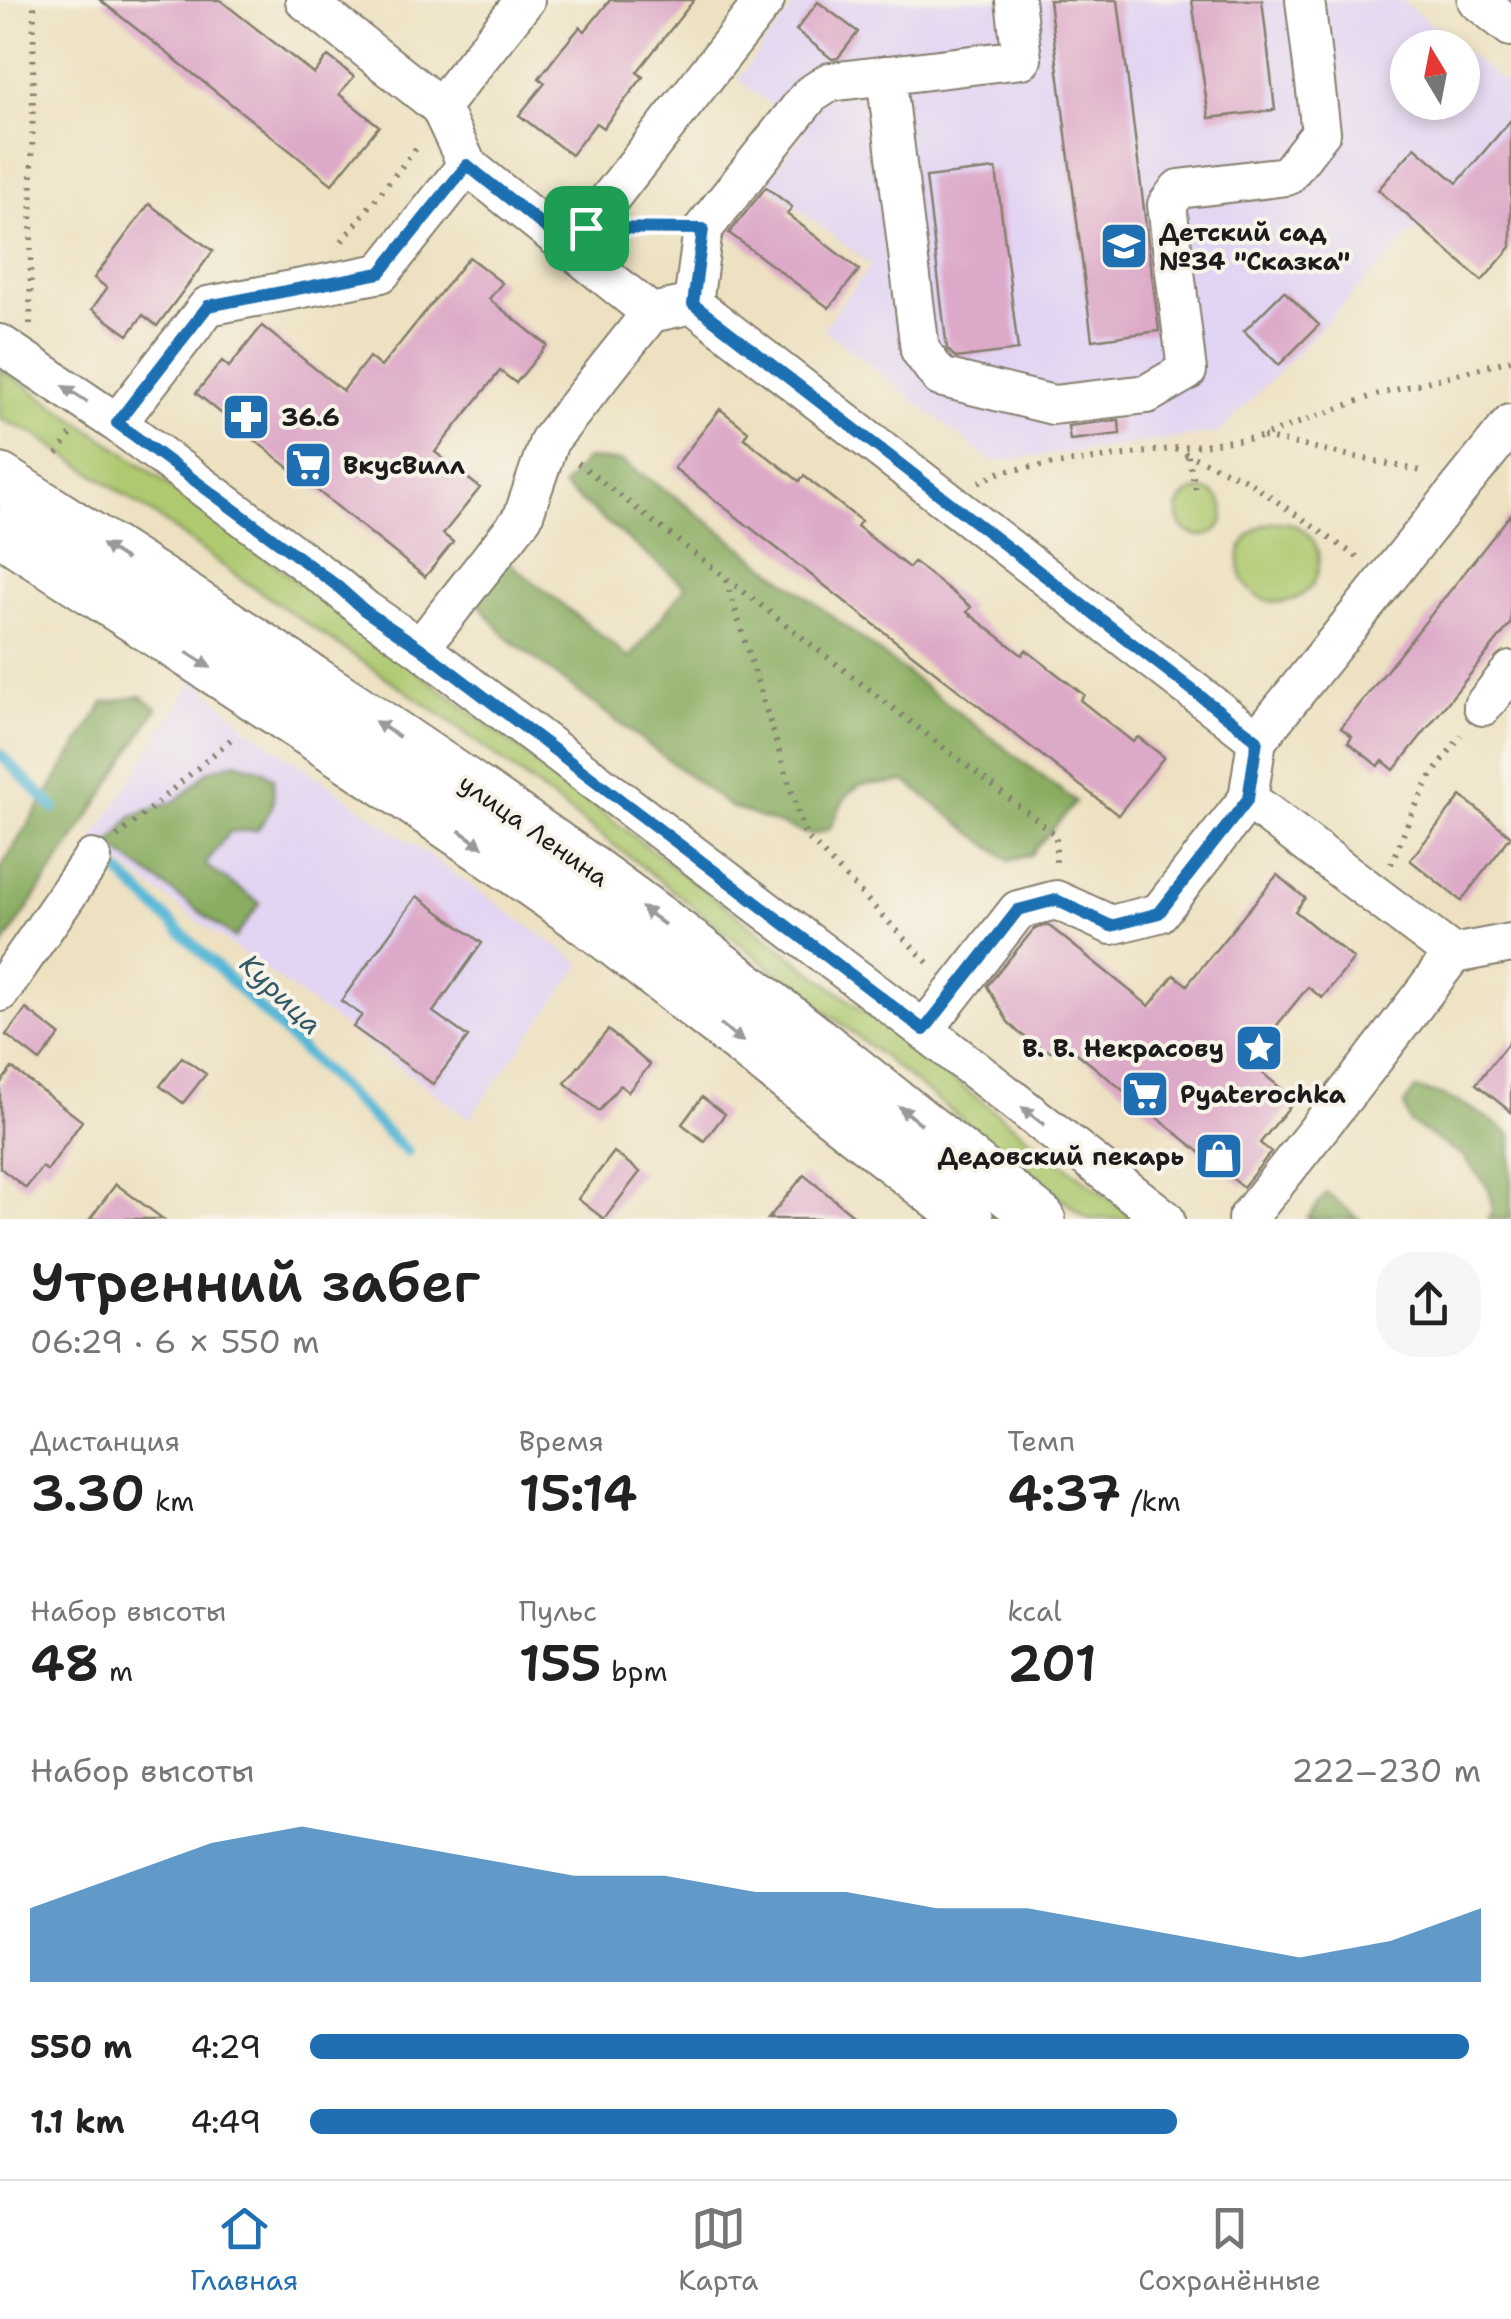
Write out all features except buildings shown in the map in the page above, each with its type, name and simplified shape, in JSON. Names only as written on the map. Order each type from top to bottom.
[{"type":"main road","name":"улица Ленина","points":[[0,478],[434,760],[573,857],[1041,1219]]},
{"type":"main road","name":"улица Ленина","points":[[0,531],[422,806],[603,932],[969,1219]]},
{"type":"street","points":[[305,0],[440,107],[467,165],[578,238],[652,312]]},
{"type":"street","points":[[440,107],[524,0]]},
{"type":"street","points":[[578,238],[765,0]]},
{"type":"street","points":[[693,304],[703,229],[810,96],[830,82],[1022,59],[1015,0]]},
{"type":"street","points":[[886,75],[920,350],[940,377],[1053,405],[1147,394],[1188,371],[1166,205],[1180,189],[1287,176],[1321,132],[1305,0]]},
{"type":"street","points":[[1478,0],[1511,27]]},
{"type":"street","points":[[117,423],[208,306],[380,273],[467,165]]},
{"type":"street","points":[[420,648],[523,517],[550,440],[652,312],[693,304],[1257,740]]},
{"type":"street","points":[[15,337],[117,423],[924,1030],[1166,1219]]},
{"type":"street","points":[[924,1030],[1018,910],[1056,900],[1111,926],[1159,913],[1248,799],[1257,740],[1511,424]]},
{"type":"street","points":[[1483,706],[1511,672]]},
{"type":"street","points":[[1248,799],[1452,954]]},
{"type":"street","points":[[0,992],[92,860]]},
{"type":"street","points":[[1248,1219],[1452,954],[1511,944]]},
{"type":"path","points":[[15,337],[34,6]]},
{"type":"path","points":[[341,242],[426,136],[440,107]]},
{"type":"path","points":[[578,238],[703,229]]},
{"type":"path","points":[[976,484],[1003,471],[1261,437],[1372,396],[1511,360]]},
{"type":"path","points":[[1261,437],[1466,480]]},
{"type":"path","points":[[550,440],[1056,835],[1056,900]]},
{"type":"path","points":[[1174,448],[1246,480],[1387,578]]},
{"type":"path","points":[[1188,454],[1196,490]]},
{"type":"path","points":[[725,577],[805,836],[955,991]]},
{"type":"path","points":[[1371,892],[1390,864],[1432,774],[1483,706]]},
{"type":"path","points":[[92,860],[237,734]]},
{"type":"shaded area","name":"Детский сад №34 \"Сказка\"","points":[[799,0],[1401,0],[1439,30],[1390,30],[1390,120],[1480,120],[1480,63],[1511,88],[1511,120],[1419,227],[1219,433],[992,462],[823,328],[871,265],[765,183],[804,132],[738,79]]},
{"type":"shaded area","points":[[195,679],[247,727],[582,964],[469,1118],[91,843]]},
{"type":"green space","points":[[0,368],[146,468],[396,655],[1136,1219],[1088,1219],[639,864],[444,717],[33,433],[0,419]]},
{"type":"green space","points":[[586,459],[621,461],[673,495],[1076,802],[1030,855],[1009,861],[905,781],[856,788],[845,799],[830,829],[810,835],[730,807],[505,636],[474,598],[507,561],[630,658],[686,586],[563,487]]},
{"type":"green space","points":[[1201,490],[1217,497],[1224,513],[1217,529],[1201,536],[1185,529],[1178,513],[1185,497]]},
{"type":"green space","points":[[1271,522],[1287,522],[1308,533],[1319,562],[1308,591],[1287,602],[1271,602],[1257,596],[1245,584],[1239,570],[1239,554],[1245,540],[1257,528]]},
{"type":"green space","points":[[141,696],[157,708],[0,950],[0,869],[104,703]]},
{"type":"green space","points":[[235,762],[263,770],[273,778],[274,795],[270,811],[257,830],[229,832],[205,865],[260,903],[235,938],[109,845],[132,816],[175,801],[208,771]]},
{"type":"green space","points":[[1415,1089],[1466,1106],[1511,1135],[1511,1219],[1488,1219],[1492,1210],[1489,1189],[1463,1156],[1410,1123],[1404,1105]]},
{"type":"green space","points":[[1327,1193],[1359,1219],[1307,1219]]},
{"type":"waterway","name":"Курица","points":[[0,754],[54,808]]},
{"type":"waterway","name":"Курица","points":[[120,873],[407,1152]]},
{"type":"place","name":"Детский сад №34 \"Сказка\"","points":[[1124,246]]},
{"type":"place","name":"36.6","points":[[246,417]]},
{"type":"place","name":"ВкусВилл","points":[[308,465]]},
{"type":"place","name":"В. В. Некрасову","points":[[1259,1048]]},
{"type":"place","name":"Pyaterochka","points":[[1145,1094]]},
{"type":"place","name":"Дедовский пекарь","points":[[1219,1156]]},
{"type":"route","points":[[467,165],[571,248],[586,228],[703,229],[693,304],[1257,740],[1248,799],[1159,913],[1111,926],[1056,900],[1018,910],[924,1030],[117,423],[208,306],[380,273],[467,165]]}]
